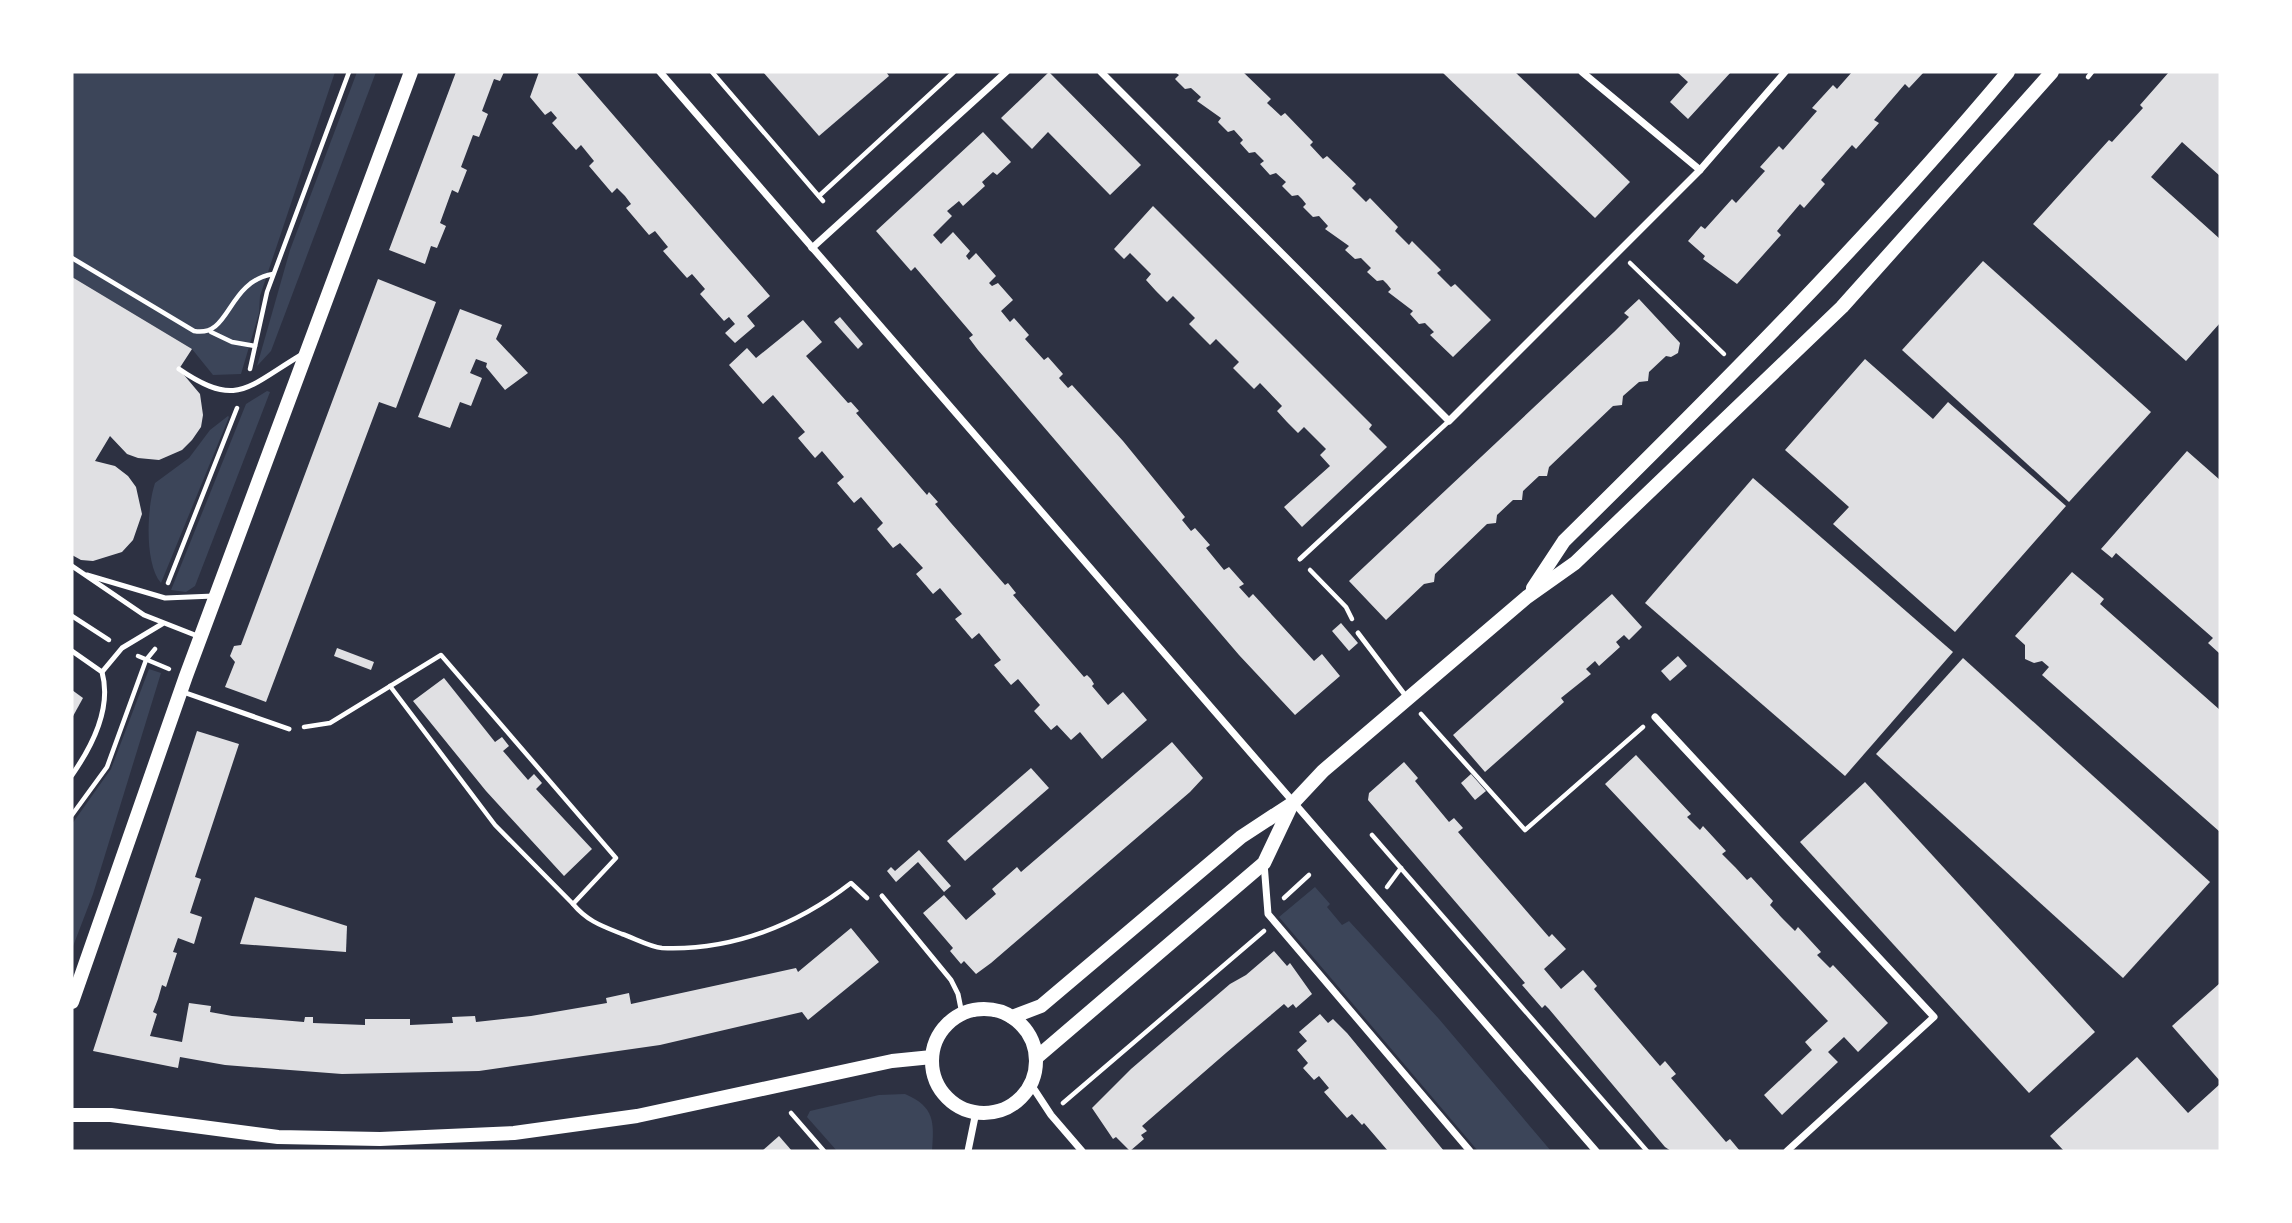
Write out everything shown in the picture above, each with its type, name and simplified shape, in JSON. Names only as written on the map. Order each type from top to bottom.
[{"type":"main road","points":[[73,997],[180,691],[411,72]]},
{"type":"main road","points":[[1527,597],[1564,541],[1837,267],[2008,72]]},
{"type":"main road","points":[[1012,1017],[1041,1006],[1241,837],[1293,803],[1323,771],[1527,597],[1575,563],[1842,307],[2052,72]]},
{"type":"main road","points":[[1036,1058],[1264,863],[1293,803]]},
{"type":"main road","points":[[989,1009],[1012,1017],[1032,1041],[1036,1058],[1030,1083],[1022,1096],[1009,1106],[993,1112],[976,1112],[954,1104],[944,1095],[933,1072],[932,1057],[936,1042],[947,1025],[962,1014],[989,1009]]},
{"type":"main road","points":[[72,1115],[111,1115],[278,1137],[380,1139],[514,1133],[637,1116],[892,1060],[932,1057]]},
{"type":"street","points":[[660,72],[1596,1151]]},
{"type":"street","points":[[812,248],[1006,72]]},
{"type":"street","points":[[1101,72],[1449,421],[1700,170],[1785,72]]},
{"type":"street","points":[[1582,72],[1700,170]]},
{"type":"street","points":[[1655,717],[1934,1017],[1787,1151]]},
{"type":"street","points":[[1264,863],[1268,914],[1470,1151]]},
{"type":"street","points":[[1030,1083],[1051,1115],[1082,1151]]},
{"type":"street","points":[[968,1151],[976,1112]]},
{"type":"lane","points":[[179,369],[212,389],[234,393],[307,352]]},
{"type":"lane","points":[[1300,559],[1449,421]]},
{"type":"lane","points":[[72,566],[117,599],[162,624],[200,637]]},
{"type":"lane","points":[[84,574],[165,598],[216,596]]},
{"type":"lane","points":[[102,672],[122,649],[162,624]]},
{"type":"lane","points":[[1358,633],[1408,699]]},
{"type":"lane","points":[[72,651],[102,672],[107,690],[104,711],[82,761],[72,775]]},
{"type":"lane","points":[[180,691],[289,729]]},
{"type":"lane","points":[[882,896],[951,980],[958,994],[962,1014]]},
{"type":"path","points":[[249,369],[273,273],[349,72]]},
{"type":"path","points":[[712,72],[821,199],[954,72]]},
{"type":"path","points":[[2088,77],[2092,72]]},
{"type":"path","points":[[1620,252],[1739,368]]},
{"type":"path","points":[[72,258],[194,331],[211,332],[232,342],[255,346]]},
{"type":"path","points":[[211,332],[244,285],[257,276],[273,273]]},
{"type":"path","points":[[166,587],[237,408]]},
{"type":"path","points":[[1300,559],[1346,607],[1358,633]]},
{"type":"path","points":[[72,815],[107,767],[146,660],[158,646]]},
{"type":"path","points":[[289,729],[330,723],[441,655],[616,858],[573,904]]},
{"type":"path","points":[[390,686],[495,825],[584,918],[596,924],[660,948],[753,937],[793,922],[851,883],[864,898],[882,896]]},
{"type":"path","points":[[1408,699],[1525,830],[1655,717]]},
{"type":"path","points":[[1372,835],[1647,1151]]},
{"type":"path","points":[[1387,888],[1401,868]]},
{"type":"path","points":[[1062,1104],[1264,930],[1268,914],[1309,875]]},
{"type":"path","points":[[790,1113],[824,1151]]},
{"type":"shaded area","points":[[72,72],[335,72],[260,296],[259,313],[241,374],[213,375],[192,349],[72,277]]},
{"type":"shaded area","points":[[357,72],[376,72],[271,351],[257,366],[290,250]]},
{"type":"shaded area","points":[[267,391],[270,392],[195,586],[186,592],[171,590],[246,404]]},
{"type":"shaded area","points":[[228,416],[161,583],[152,562],[149,534],[150,506],[155,483],[189,458],[210,430]]},
{"type":"shaded area","points":[[149,669],[161,673],[93,894],[72,949],[72,824],[111,769]]},
{"type":"shaded area","points":[[1315,887],[1330,904],[1327,907],[1342,925],[1349,921],[1439,1019],[1551,1151],[1478,1151],[1279,917]]},
{"type":"shaded area","points":[[905,1094],[922,1104],[930,1116],[932,1151],[837,1151],[807,1117],[810,1111],[879,1095]]},
{"type":"building","points":[[456,72],[504,72],[500,81],[494,79],[482,111],[488,114],[479,137],[473,135],[461,167],[467,170],[458,193],[452,190],[440,223],[446,226],[437,248],[431,246],[425,264],[389,250]]},
{"type":"building","points":[[539,72],[576,72],[770,296],[747,316],[755,326],[735,343],[725,333],[735,324],[729,317],[724,321],[700,294],[705,289],[692,274],[687,278],[663,251],[668,247],[655,231],[649,235],[626,208],[631,204],[625,196],[617,188],[612,193],[589,166],[594,161],[581,145],[576,150],[552,123],[557,118],[551,111],[545,115],[530,97]]},
{"type":"building","points":[[763,72],[886,72],[889,76],[819,136]]},
{"type":"building","points":[[1049,72],[1141,165],[1110,195],[1048,132],[1032,149],[1001,118]]},
{"type":"building","points":[[1175,72],[1243,72],[1271,99],[1267,103],[1281,116],[1285,113],[1313,142],[1310,145],[1323,159],[1327,156],[1356,184],[1352,188],[1366,202],[1370,198],[1398,227],[1395,231],[1409,245],[1412,241],[1441,270],[1437,273],[1451,287],[1455,284],[1491,320],[1453,357],[1430,335],[1434,332],[1425,323],[1419,324],[1410,314],[1413,311],[1388,292],[1391,289],[1383,280],[1377,281],[1367,272],[1371,268],[1361,258],[1355,259],[1345,250],[1349,246],[1325,229],[1328,226],[1319,216],[1313,217],[1303,207],[1306,204],[1298,195],[1292,196],[1282,186],[1286,182],[1276,173],[1270,175],[1260,164],[1264,161],[1255,152],[1249,153],[1234,130],[1228,132],[1218,122],[1221,118],[1197,101],[1201,97],[1191,88],[1185,89],[1175,79],[1179,75]]},
{"type":"building","points":[[1442,72],[1515,72],[1630,182],[1595,218]]},
{"type":"building","points":[[1677,72],[1731,72],[1688,119],[1670,102],[1688,82]]},
{"type":"building","points":[[1852,72],[1924,72],[1909,88],[1905,84],[1874,120],[1879,123],[1856,149],[1852,145],[1821,180],[1825,184],[1804,208],[1800,204],[1777,231],[1781,235],[1737,284],[1703,259],[1705,256],[1688,241],[1701,226],[1705,229],[1732,199],[1736,203],[1765,171],[1760,167],[1779,146],[1783,150],[1817,111],[1812,108],[1833,85],[1837,89]]},
{"type":"building","points":[[2169,72],[2220,72],[2220,176],[2182,142],[2151,177],[2220,239],[2220,323],[2186,361],[2033,224],[2109,140],[2112,142],[2143,108],[2140,105]]},
{"type":"building","points":[[983,132],[1011,162],[997,175],[993,172],[982,182],[985,186],[963,206],[959,201],[947,211],[952,216],[933,235],[941,244],[953,232],[970,251],[966,256],[969,260],[976,253],[996,276],[989,283],[992,286],[998,283],[1013,300],[1001,311],[1010,322],[1014,318],[1029,335],[1025,339],[1044,360],[1048,357],[1063,374],[1059,378],[1068,388],[1072,385],[1123,441],[1185,517],[1182,520],[1191,531],[1195,528],[1210,545],[1206,548],[1224,570],[1229,567],[1244,584],[1239,587],[1249,598],[1253,594],[1314,661],[1322,654],[1340,676],[1295,715],[1239,655],[978,350],[969,338],[973,335],[915,267],[911,271],[876,231]]},
{"type":"building","points":[[1153,206],[1372,425],[1369,429],[1387,447],[1302,527],[1284,507],[1330,466],[1320,455],[1326,449],[1304,427],[1298,433],[1277,411],[1282,406],[1260,383],[1254,389],[1233,368],[1239,362],[1216,339],[1210,345],[1189,324],[1195,318],[1173,296],[1167,302],[1156,291],[1146,280],[1151,274],[1130,253],[1124,259],[1114,249]]},
{"type":"building","points":[[1983,261],[2151,412],[2069,502],[1902,350]]},
{"type":"building","points":[[72,277],[192,349],[179,369],[200,394],[203,415],[201,427],[192,440],[182,450],[159,460],[127,454],[110,436],[95,461],[115,466],[128,476],[136,487],[142,514],[133,540],[122,552],[93,561],[81,560],[72,555]]},
{"type":"building","points":[[378,279],[436,302],[396,408],[379,402],[266,702],[225,687],[235,662],[230,656],[234,646],[241,645]]},
{"type":"building","points":[[1639,299],[1680,343],[1678,353],[1671,357],[1666,356],[1649,372],[1648,381],[1639,382],[1623,396],[1622,405],[1613,406],[1549,467],[1547,476],[1539,476],[1523,491],[1522,500],[1513,500],[1497,515],[1496,523],[1487,524],[1435,574],[1434,582],[1424,584],[1386,620],[1349,581],[1614,332],[1629,317],[1624,313]]},
{"type":"building","points":[[460,309],[502,325],[496,339],[528,373],[505,390],[486,367],[487,363],[476,359],[470,373],[482,378],[471,406],[460,402],[450,428],[418,417]]},
{"type":"building","points":[[840,317],[863,344],[858,349],[834,322]]},
{"type":"building","points":[[803,320],[822,342],[806,356],[848,403],[851,402],[859,411],[856,413],[927,495],[929,492],[938,502],[935,504],[951,523],[1005,585],[1008,583],[1016,593],[1013,595],[1084,677],[1087,675],[1091,679],[1094,684],[1092,686],[1108,705],[1123,692],[1147,720],[1102,759],[1080,732],[1071,740],[1057,725],[1051,730],[1034,711],[1040,705],[1018,679],[1011,685],[994,665],[1001,660],[979,633],[972,639],[955,619],[962,614],[940,588],[933,594],[916,574],[923,568],[900,543],[893,548],[877,529],[883,523],[861,497],[854,503],[837,483],[844,477],[822,451],[815,458],[798,438],[805,432],[773,395],[763,404],[729,365],[747,348],[756,358]]},
{"type":"building","points":[[1865,359],[1933,419],[1948,402],[2066,506],[1955,632],[1833,524],[1849,507],[1785,450]]},
{"type":"building","points":[[2187,451],[2220,480],[2219,653],[2208,643],[2213,638],[2116,553],[2112,558],[2101,549]]},
{"type":"building","points":[[1753,478],[1953,652],[1845,776],[1645,603]]},
{"type":"building","points":[[2072,572],[2104,599],[2100,604],[2220,710],[2220,832],[2042,675],[2049,667],[2042,661],[2034,663],[2025,659],[2025,645],[2015,636]]},
{"type":"building","points":[[1612,594],[1642,627],[1629,640],[1624,635],[1616,642],[1620,647],[1599,666],[1595,661],[1586,669],[1591,674],[1561,698],[1564,702],[1485,772],[1453,735]]},
{"type":"building","points":[[1341,623],[1358,643],[1349,651],[1332,631]]},
{"type":"building","points":[[337,648],[374,662],[371,670],[334,656]]},
{"type":"building","points":[[1678,656],[1687,666],[1670,681],[1661,671]]},
{"type":"building","points":[[1963,658],[2210,882],[2123,978],[1876,754]]},
{"type":"building","points":[[444,678],[495,742],[502,737],[509,746],[503,751],[528,780],[534,774],[542,783],[536,789],[592,849],[564,876],[486,791],[413,701]]},
{"type":"building","points":[[72,690],[83,698],[72,718]]},
{"type":"building","points":[[197,731],[239,744],[195,877],[201,879],[190,913],[202,917],[194,944],[178,938],[173,952],[177,953],[166,987],[162,985],[153,1012],[157,1014],[150,1036],[182,1042],[189,1003],[211,1006],[210,1012],[232,1016],[304,1022],[305,1017],[313,1017],[313,1023],[365,1025],[365,1019],[410,1019],[410,1025],[453,1023],[452,1017],[475,1016],[476,1022],[531,1016],[607,1003],[606,998],[629,993],[631,1004],[796,968],[798,972],[851,928],[879,962],[808,1020],[802,1012],[660,1045],[479,1071],[342,1074],[225,1065],[180,1057],[178,1068],[93,1051]]},
{"type":"building","points":[[1172,742],[1203,778],[1190,792],[991,963],[976,974],[964,961],[961,964],[950,951],[953,948],[923,913],[944,895],[966,920],[996,894],[992,889],[1017,867],[1021,872]]},
{"type":"building","points":[[1636,755],[1691,814],[1687,817],[1700,830],[1703,826],[1726,851],[1722,854],[1747,880],[1751,877],[1773,901],[1770,905],[1782,918],[1795,931],[1798,927],[1821,952],[1817,955],[1830,968],[1833,965],[1888,1023],[1858,1052],[1844,1037],[1828,1052],[1838,1062],[1782,1115],[1764,1095],[1812,1050],[1805,1042],[1828,1021],[1605,784]]},
{"type":"building","points":[[1404,762],[1418,778],[1415,781],[1449,822],[1454,818],[1463,828],[1458,832],[1549,937],[1552,934],[1566,949],[1544,969],[1561,989],[1583,970],[1597,986],[1594,989],[1660,1066],[1665,1061],[1676,1074],[1671,1078],[1726,1142],[1730,1139],[1740,1151],[1671,1151],[1665,1147],[1549,1009],[1545,1005],[1542,1008],[1522,985],[1525,983],[1368,800],[1369,793]]},
{"type":"building","points":[[1031,768],[1049,788],[965,861],[947,841]]},
{"type":"building","points":[[1471,774],[1486,791],[1475,800],[1461,783]]},
{"type":"building","points":[[1865,782],[2095,1032],[2029,1093],[1800,842]]},
{"type":"building","points":[[919,850],[951,886],[944,892],[918,862],[896,882],[887,871],[891,867],[895,871]]},
{"type":"building","points":[[255,897],[347,926],[346,952],[240,944]]},
{"type":"building","points":[[1274,951],[1287,966],[1290,963],[1312,994],[1296,1008],[1293,1004],[1288,1008],[1284,1004],[1226,1053],[1142,1126],[1147,1131],[1141,1135],[1144,1139],[1130,1151],[1116,1137],[1113,1139],[1092,1108],[1131,1069],[1230,984],[1246,975]]},
{"type":"building","points":[[2220,983],[2220,1081],[2172,1026]]},
{"type":"building","points":[[1320,1014],[1328,1023],[1333,1019],[1347,1033],[1444,1151],[1388,1151],[1364,1123],[1362,1125],[1352,1114],[1347,1118],[1324,1092],[1329,1088],[1319,1076],[1314,1080],[1303,1068],[1308,1063],[1297,1050],[1307,1041],[1299,1032]]},
{"type":"building","points":[[2137,1057],[2188,1113],[2220,1084],[2220,1151],[2064,1151],[2050,1136]]},
{"type":"building","points":[[779,1136],[792,1151],[762,1151]]}]
